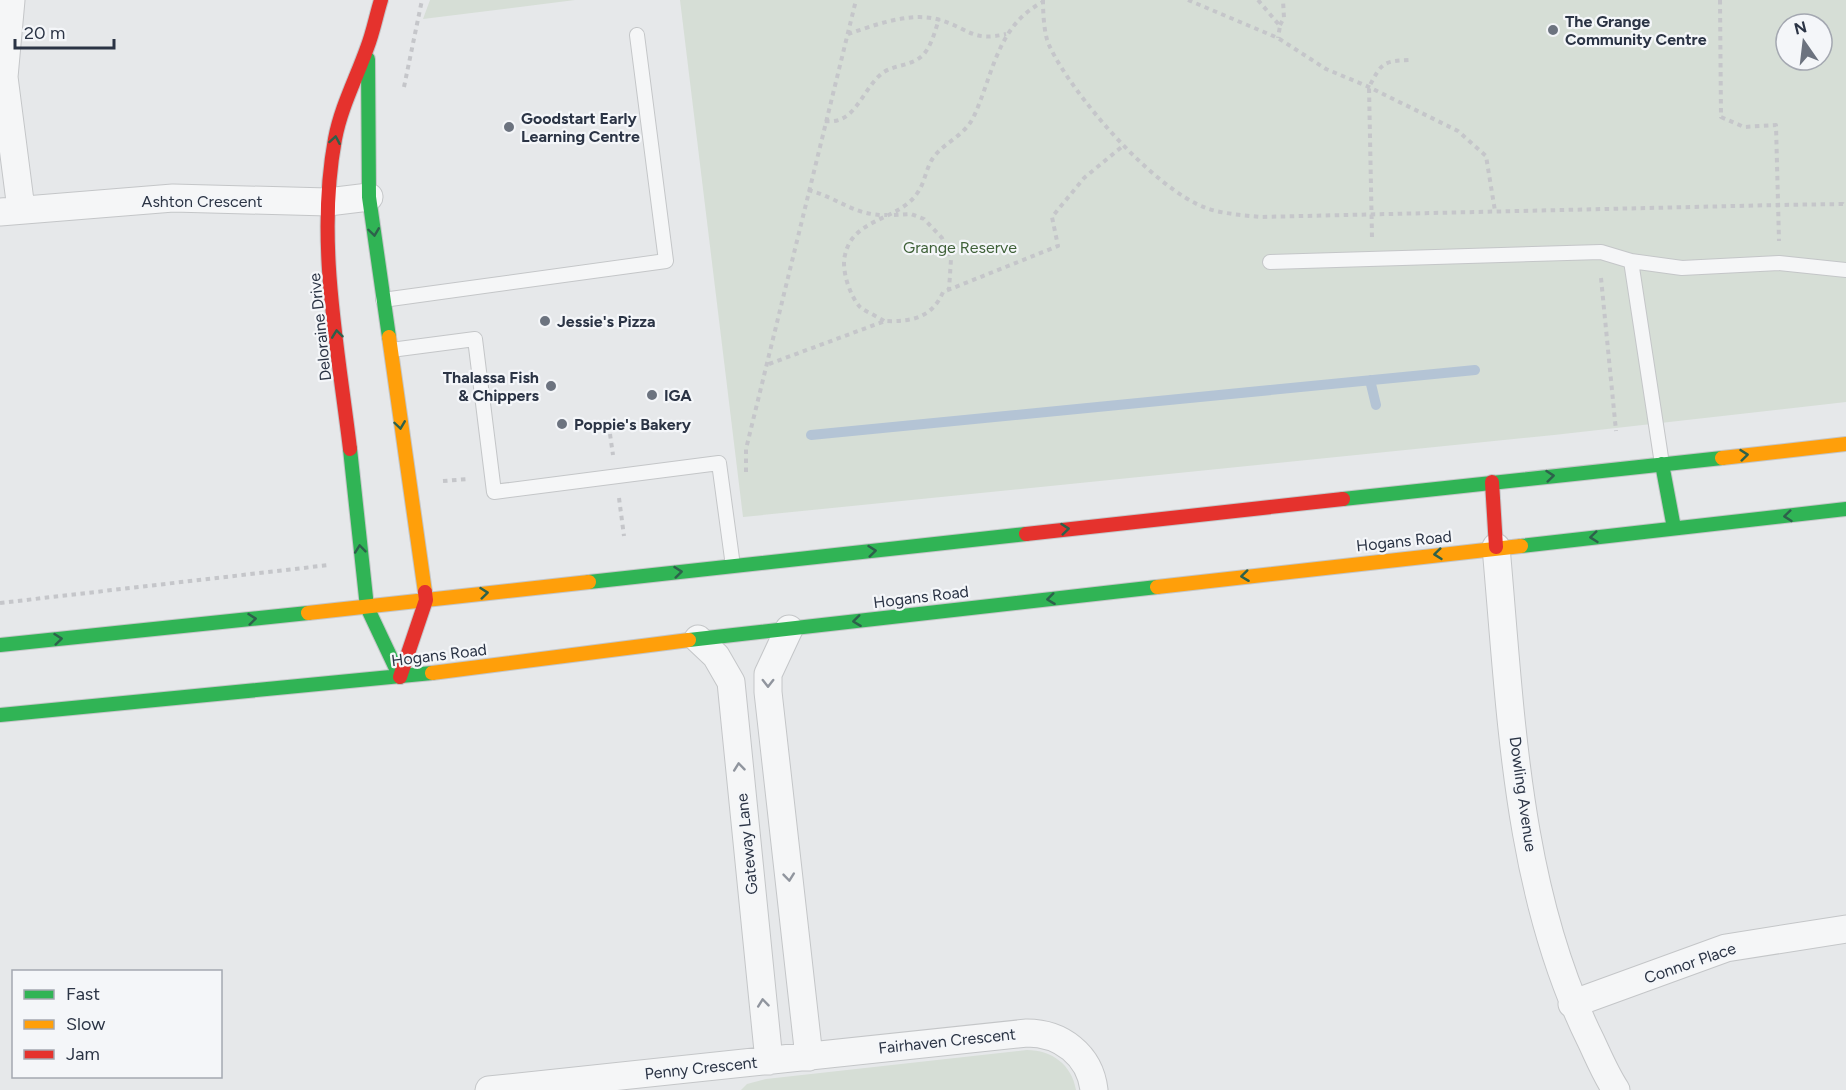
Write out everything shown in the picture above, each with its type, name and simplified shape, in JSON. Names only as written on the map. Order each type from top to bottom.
[{"type":"street","points":[[11,0],[4,77],[11,211]]},
{"type":"street","name":"Deloraine Drive","points":[[381,0],[368,48],[344,102],[335,140],[327,202],[328,254],[345,356],[367,607],[400,677]]},
{"type":"street","name":"Deloraine Drive","points":[[368,48],[369,197],[382,300],[384,351],[426,600]]},
{"type":"street","name":"Ashton Crescent","points":[[11,211],[173,198],[327,202],[369,197]]},
{"type":"street","points":[[0,645],[367,607],[1846,444]]},
{"type":"street","points":[[1662,464],[1674,528]]},
{"type":"street","name":"Dowling Avenue","points":[[1492,482],[1496,548],[1524,821],[1546,924],[1572,1004],[1616,1090]]},
{"type":"street","name":"Hogans Road","points":[[0,715],[400,677],[698,639],[1846,509]]},
{"type":"street","points":[[400,677],[426,600]]},
{"type":"street","points":[[789,629],[768,674],[768,692],[809,1057]]},
{"type":"street","name":"Gateway Lane","points":[[698,639],[716,656],[731,682],[769,1061]]},
{"type":"street","name":"Connor Place","points":[[1572,1004],[1726,948],[1846,928]]},
{"type":"street","name":"Fairhaven Crescent","points":[[769,1061],[1008,1034],[1042,1033],[1061,1041],[1081,1058],[1089,1070],[1094,1090]]},
{"type":"street","name":"Penny Crescent","points":[[489,1090],[700,1079],[769,1061]]},
{"type":"lane","points":[[382,300],[666,261],[637,36]]},
{"type":"lane","points":[[1270,262],[1600,252],[1631,261],[1682,268],[1779,263],[1846,270]]},
{"type":"lane","points":[[1631,261],[1662,464]]},
{"type":"lane","points":[[384,351],[475,339],[494,492],[719,463],[733,566]]},
{"type":"path","points":[[746,449],[856,0]]},
{"type":"path","points":[[1188,0],[1278,38],[1326,69],[1370,87],[1458,131],[1486,156],[1495,211]]},
{"type":"path","points":[[1258,0],[1280,26]]},
{"type":"path","points":[[1278,38],[1284,18],[1282,0]]},
{"type":"path","points":[[1720,0],[1721,117],[1744,127],[1776,125],[1779,263]]},
{"type":"path","points":[[885,321],[861,307],[847,282],[845,255],[857,234],[868,224],[891,215],[909,204],[919,191],[933,158],[963,133],[974,117],[998,49],[1007,34],[1033,7],[1043,1],[1048,43],[1080,99],[1124,146],[1167,184],[1205,207],[1260,217],[1778,205],[1844,204],[1846,207]]},
{"type":"path","points":[[848,34],[898,20],[923,17],[939,19],[986,39],[1007,34]]},
{"type":"path","points":[[825,121],[837,123],[845,120],[876,78],[887,68],[914,62],[924,54],[933,39],[939,19]]},
{"type":"path","points":[[1373,258],[1370,87],[1381,65],[1391,61],[1411,60]]},
{"type":"path","points":[[768,364],[885,321],[905,322],[924,317],[938,304],[943,292],[1058,246],[1052,217],[1084,178],[1124,146]]},
{"type":"path","points":[[808,190],[830,196],[868,216],[911,214],[924,219],[942,238],[951,259],[950,290]]},
{"type":"path","points":[[1601,278],[1616,431]]},
{"type":"path","points":[[436,482],[492,476]]},
{"type":"green space","points":[[430,0],[575,0],[423,19]]},
{"type":"green space","name":"Grange Reserve","points":[[680,0],[1846,0],[1846,402],[1554,435],[743,517]]},
{"type":"green space","points":[[1027,1050],[1045,1053],[1059,1061],[1070,1073],[1076,1090],[741,1090],[747,1084],[766,1079]]},
{"type":"waterway","points":[[811,435],[1475,370]]},
{"type":"waterway","points":[[1370,380],[1376,405]]},
{"type":"traffic: fast","points":[[368,59],[369,197],[389,337]]},
{"type":"traffic: fast","points":[[350,449],[367,607],[400,677]]},
{"type":"traffic: fast","points":[[1343,499],[1722,458]]},
{"type":"traffic: fast","points":[[1662,464],[1674,528]]},
{"type":"traffic: fast","points":[[1521,546],[1846,509]]},
{"type":"traffic: fast","points":[[589,582],[1026,534]]},
{"type":"traffic: fast","points":[[689,640],[1157,587]]},
{"type":"traffic: fast","points":[[0,645],[308,613]]},
{"type":"traffic: fast","points":[[0,715],[432,673]]},
{"type":"traffic: slow","points":[[389,337],[425,592]]},
{"type":"traffic: slow","points":[[1722,458],[1846,444]]},
{"type":"traffic: slow","points":[[1157,587],[1521,546]]},
{"type":"traffic: slow","points":[[308,613],[589,582]]},
{"type":"traffic: slow","points":[[432,673],[689,640]]},
{"type":"traffic: jam","points":[[350,449],[335,333],[328,255],[330,177],[338,127],[369,42],[381,0]]},
{"type":"traffic: jam","points":[[1492,482],[1496,547]]},
{"type":"traffic: jam","points":[[1026,534],[1343,499]]},
{"type":"traffic: jam","points":[[400,677],[426,600],[425,592]]},
{"type":"place","name":"The Grange Community Centre","points":[[1553,30]]},
{"type":"place","name":"Goodstart Early Learning Centre","points":[[509,127]]},
{"type":"place","name":"Jessie's Pizza","points":[[545,321]]},
{"type":"place","name":"Thalassa Fish & Chippers","points":[[551,386]]},
{"type":"place","name":"IGA","points":[[652,395]]},
{"type":"place","name":"Poppie's Bakery","points":[[562,424]]}]
